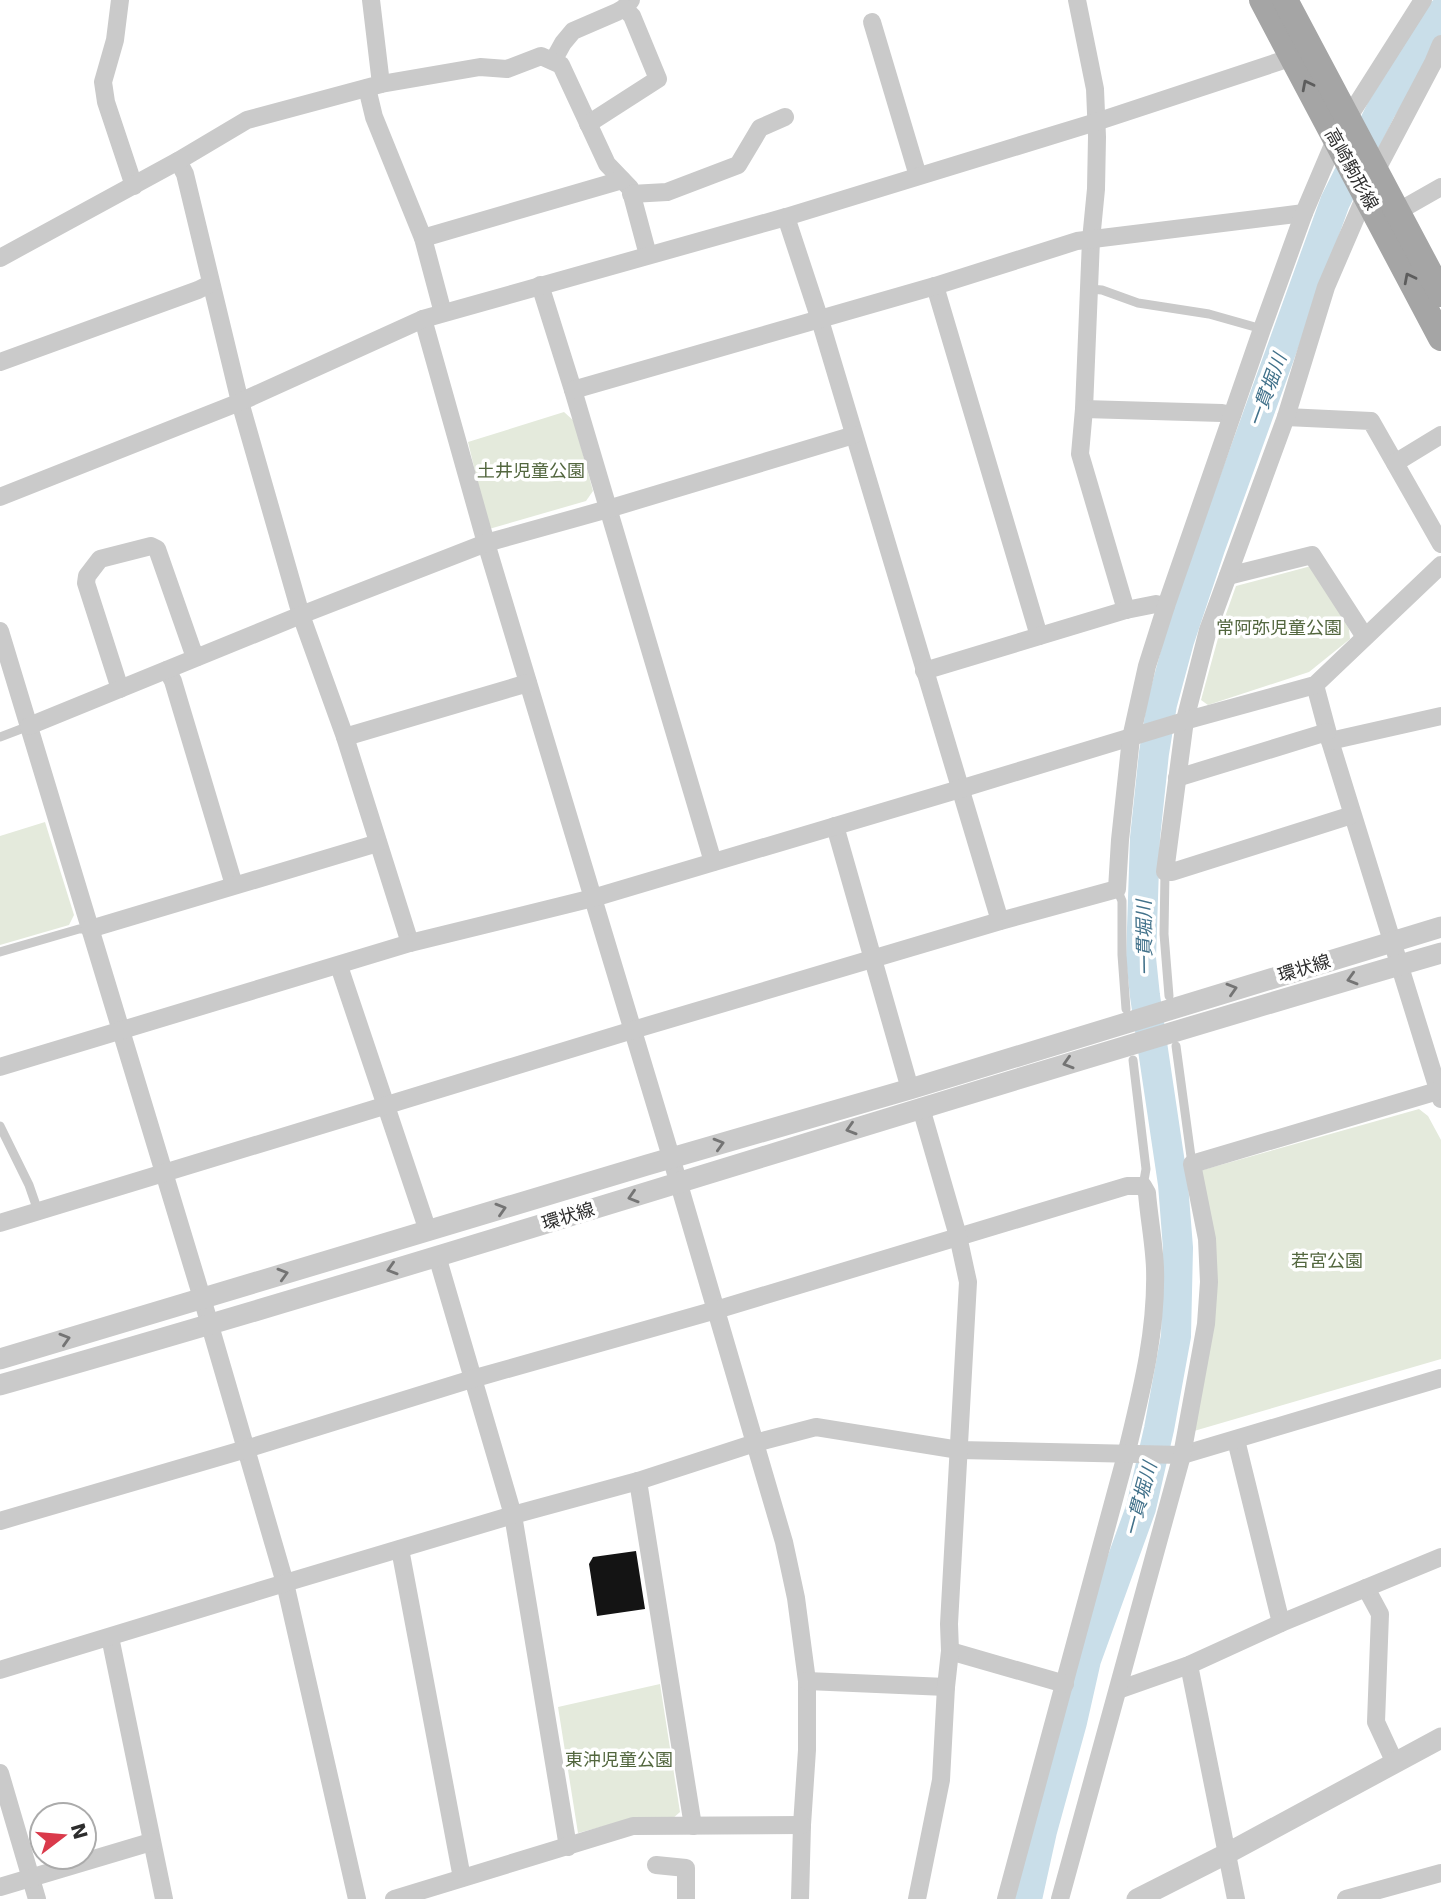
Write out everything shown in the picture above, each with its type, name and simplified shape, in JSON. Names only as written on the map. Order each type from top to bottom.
[{"type":"main road","name":"高崎駒形線","points":[[1262,0],[1293,57],[1343,132],[1370,180],[1437,324]]},
{"type":"main road","name":"高崎駒形線","points":[[1285,0],[1343,132]]},
{"type":"main road","name":"高崎駒形線","points":[[1370,180],[1397,212],[1441,294]]},
{"type":"street","points":[[120,0],[115,40],[103,82],[106,102],[134,186]]},
{"type":"street","points":[[371,0],[374,117],[423,238],[443,313]]},
{"type":"street","points":[[1077,0],[1095,89],[1096,122],[1096,189],[1080,454],[1126,610]]},
{"type":"street","points":[[0,1223],[873,958],[1117,888],[1132,738],[1147,666],[1166,606],[1304,213],[1343,132],[1423,0]]},
{"type":"street","points":[[553,61],[573,31],[627,4],[658,79],[588,124]]},
{"type":"street","points":[[872,22],[918,176]]},
{"type":"street","points":[[1352,815],[1165,872],[1185,720],[1208,630],[1286,417],[1326,287],[1370,180],[1441,45]]},
{"type":"street","points":[[0,258],[134,186],[247,120],[374,86],[480,67],[507,69],[541,56],[561,65],[607,164],[626,187],[648,255]]},
{"type":"street","points":[[0,497],[240,402],[423,319],[786,216],[1096,122],[1293,57]]},
{"type":"street","points":[[423,238],[626,187],[667,192],[738,165],[760,128],[785,117]]},
{"type":"street","points":[[178,161],[185,174],[240,402],[301,615],[345,737],[410,943]]},
{"type":"street","points":[[1397,212],[1441,187]]},
{"type":"street","points":[[573,390],[820,320],[1077,241],[1304,213]]},
{"type":"street","points":[[786,216],[820,320],[1000,920]]},
{"type":"street","points":[[0,362],[210,284]]},
{"type":"street","points":[[540,285],[713,862]]},
{"type":"street","points":[[935,286],[1039,636]]},
{"type":"street","points":[[423,319],[486,543],[784,1542],[796,1598],[807,1681],[807,1750],[800,1899]]},
{"type":"street","points":[[1084,409],[1222,412],[1232,415]]},
{"type":"street","points":[[1286,417],[1371,421],[1441,544]]},
{"type":"street","points":[[29,726],[486,543],[854,435]]},
{"type":"street","points":[[1395,463],[1441,435]]},
{"type":"street","points":[[120,689],[86,583],[87,576],[100,559],[151,546],[157,548],[197,657]]},
{"type":"street","points":[[1228,576],[1312,555],[1365,637]]},
{"type":"street","points":[[0,1067],[410,943],[593,898],[1185,720],[1315,685],[1441,565]]},
{"type":"street","points":[[924,671],[1126,610],[1156,604],[1166,606]]},
{"type":"street","points":[[0,631],[202,1298],[285,1583],[357,1899]]},
{"type":"street","points":[[167,670],[173,681],[234,885]]},
{"type":"street","points":[[345,737],[528,683]]},
{"type":"street","points":[[1060,1899],[1182,1455],[1206,1324],[1209,1282],[1207,1239],[1192,1164],[1440,1093],[1328,737],[1315,685]]},
{"type":"street","points":[[1177,778],[1328,737],[1441,716]]},
{"type":"street","points":[[835,826],[910,1089]]},
{"type":"street","points":[[90,929],[378,843]]},
{"type":"street","name":"環状線","points":[[0,1359],[671,1157],[910,1089],[1168,1002],[1441,927]]},
{"type":"street","name":"環状線","points":[[0,1385],[210,1325],[921,1108],[1133,1051],[1441,953]]},
{"type":"street","points":[[339,966],[428,1231]]},
{"type":"street","points":[[917,1899],[941,1780],[968,1282],[958,1236],[921,1108]]},
{"type":"street","points":[[0,1521],[1127,1186],[1143,1186],[1147,1193],[1155,1266],[1154,1321],[1143,1385],[1006,1899]]},
{"type":"street","points":[[437,1256],[513,1515],[568,1847]]},
{"type":"street","points":[[0,1670],[513,1515],[816,1427],[959,1450],[1182,1455],[1441,1378]]},
{"type":"street","points":[[1236,1440],[1282,1623]]},
{"type":"street","points":[[638,1480],[693,1826]]},
{"type":"street","points":[[400,1549],[461,1878]]},
{"type":"street","points":[[1118,1690],[1189,1665],[1441,1557]]},
{"type":"street","points":[[1366,1588],[1380,1614],[1376,1722],[1395,1763]]},
{"type":"street","points":[[110,1637],[164,1899]]},
{"type":"street","points":[[950,1651],[1065,1684]]},
{"type":"street","points":[[1189,1665],[1236,1899]]},
{"type":"street","points":[[807,1681],[946,1687]]},
{"type":"street","points":[[1137,1899],[1441,1738]]},
{"type":"street","points":[[0,1773],[3,1793],[37,1899]]},
{"type":"street","points":[[394,1899],[633,1826],[802,1825]]},
{"type":"street","points":[[0,1887],[151,1842]]},
{"type":"street","points":[[656,1865],[686,1868],[686,1899]]},
{"type":"street","points":[[1346,1899],[1441,1873]]},
{"type":"lane","points":[[1089,289],[1102,290],[1138,303],[1209,314],[1262,329]]},
{"type":"lane","points":[[0,737],[29,726]]},
{"type":"lane","points":[[1165,872],[1164,934],[1168,1002]]},
{"type":"lane","points":[[1117,888],[1122,901],[1122,955],[1129,1015]]},
{"type":"lane","points":[[0,952],[79,929],[90,929]]},
{"type":"lane","points":[[1173,1039],[1192,1164]]},
{"type":"lane","points":[[1133,1051],[1146,1169],[1143,1186]]},
{"type":"lane","points":[[0,1126],[29,1185],[38,1211]]},
{"type":"green space","name":"土井児童公園","points":[[564,412],[574,421],[593,491],[586,501],[489,529],[468,442]]},
{"type":"green space","name":"常阿弥児童公園","points":[[1311,566],[1349,629],[1350,639],[1309,672],[1208,705],[1201,700],[1236,586]]},
{"type":"green space","points":[[45,822],[74,915],[69,925],[0,945],[0,836]]},
{"type":"green space","name":"若宮公園","points":[[1419,1109],[1428,1116],[1441,1140],[1441,1359],[1194,1431],[1211,1326],[1199,1171]]},
{"type":"green space","name":"東沖児童公園","points":[[660,1684],[680,1812],[672,1819],[631,1819],[578,1833],[558,1707]]},
{"type":"building","points":[[636,1551],[645,1609],[597,1616],[589,1564],[593,1557]]},
{"type":"waterway","name":"一貫堀川","points":[[1027,1899],[1086,1660],[1141,1508],[1176,1336],[1178,1248],[1173,1184],[1141,958],[1145,838],[1162,704],[1179,641],[1210,548],[1335,202],[1381,110],[1441,13]]}]
